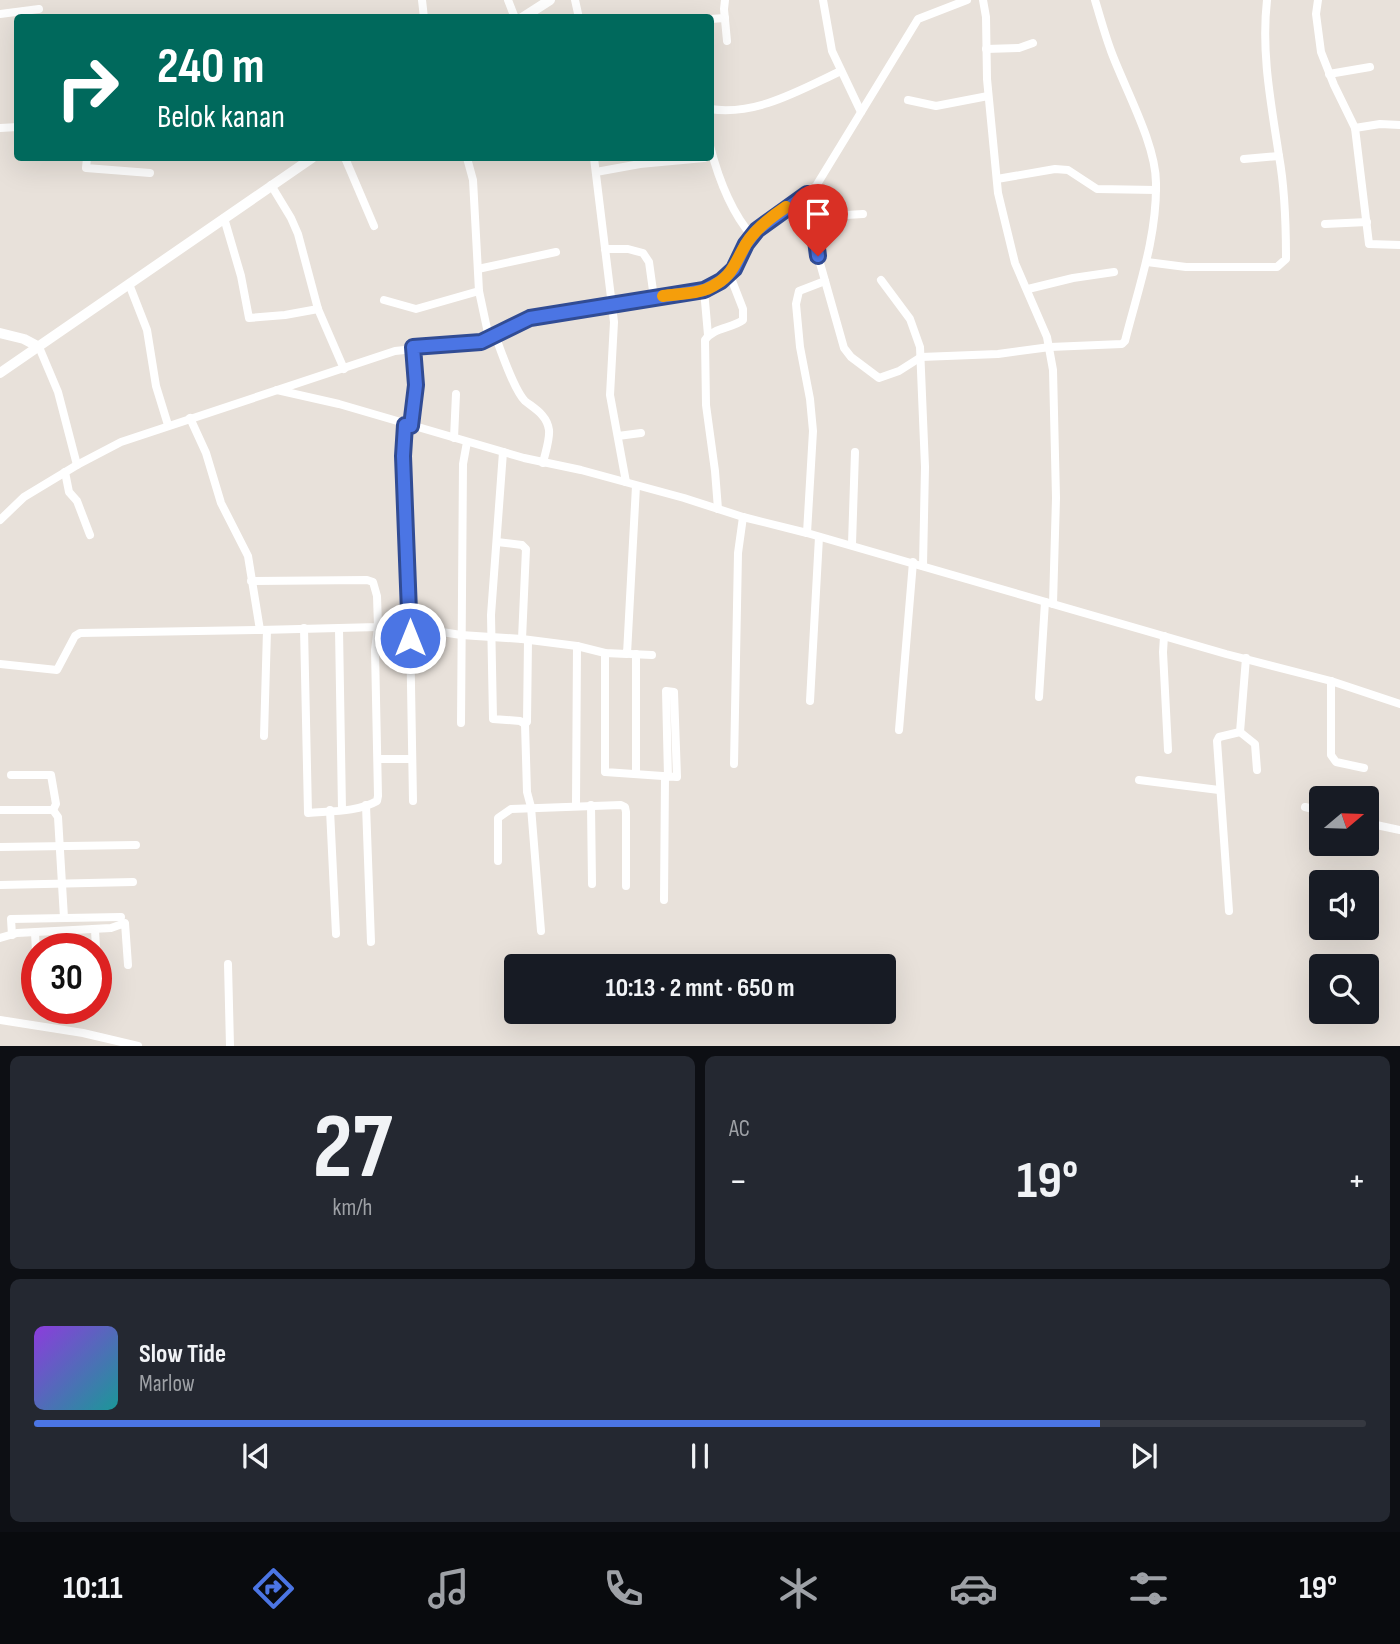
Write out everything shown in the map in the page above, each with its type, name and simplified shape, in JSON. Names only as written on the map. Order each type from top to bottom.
[{"type":"main road","points":[[528,14],[550,0]]},
{"type":"main road","points":[[0,373],[307,161]]},
{"type":"street","points":[[725,0],[727,41]]},
{"type":"street","points":[[823,0],[828,37],[841,71],[862,111]]},
{"type":"street","points":[[0,520],[24,497],[77,465],[121,442],[190,418],[395,351],[413,347],[481,342],[530,318],[704,290],[721,281],[752,236],[782,210],[807,194],[827,170],[918,19],[942,4],[967,0]]},
{"type":"street","points":[[983,0],[986,17],[988,96],[998,193],[1015,263],[1050,346],[1056,423],[1049,603],[1039,697]]},
{"type":"street","points":[[807,194],[818,256],[844,348],[851,357],[879,378],[886,377],[921,357],[998,354],[1050,346],[1122,344],[1147,262],[1155,216],[1156,190],[1153,158],[1111,52],[1095,0]]},
{"type":"street","points":[[1147,262],[1219,268],[1281,265],[1286,259],[1279,156],[1270,107],[1264,41],[1267,0]]},
{"type":"street","points":[[1318,0],[1318,37],[1329,74],[1355,128],[1369,244],[1400,245]]},
{"type":"street","points":[[0,14],[39,9]]},
{"type":"street","points":[[714,19],[725,18]]},
{"type":"street","points":[[986,49],[1019,48],[1033,43]]},
{"type":"street","points":[[1329,74],[1370,67]]},
{"type":"street","points":[[714,109],[733,111],[766,104],[841,71]]},
{"type":"street","points":[[908,100],[936,106],[988,96]]},
{"type":"street","points":[[1355,128],[1380,124],[1400,125]]},
{"type":"street","points":[[1244,159],[1279,156]]},
{"type":"street","points":[[87,161],[86,168],[150,173]]},
{"type":"street","points":[[346,161],[374,226]]},
{"type":"street","points":[[468,161],[473,180],[479,290],[492,337],[523,399],[547,422],[549,431],[543,463]]},
{"type":"street","points":[[594,161],[614,322],[610,395],[626,482]]},
{"type":"street","points":[[596,172],[670,161]]},
{"type":"street","points":[[711,161],[743,226],[752,236]]},
{"type":"street","points":[[997,179],[1055,169],[1068,170],[1097,189],[1156,190]]},
{"type":"street","points":[[271,185],[298,234],[318,309],[344,369]]},
{"type":"street","points":[[813,217],[863,214]]},
{"type":"street","points":[[225,218],[249,318],[318,309]]},
{"type":"street","points":[[1325,224],[1367,222]]},
{"type":"street","points":[[606,248],[643,253],[649,262],[654,298]]},
{"type":"street","points":[[478,269],[556,252]]},
{"type":"street","points":[[1028,289],[1073,278],[1115,272]]},
{"type":"street","points":[[708,335],[743,320],[743,309],[729,273]]},
{"type":"street","points":[[881,280],[913,325],[921,357],[925,467],[923,566]]},
{"type":"street","points":[[807,533],[813,431],[796,303],[799,291],[825,281]]},
{"type":"street","points":[[129,284],[147,330],[156,387],[169,425]]},
{"type":"street","points":[[384,300],[415,309],[479,290]]},
{"type":"street","points":[[704,290],[708,335],[705,340],[706,405],[718,509]]},
{"type":"street","points":[[0,333],[39,346],[58,392],[77,465]]},
{"type":"street","points":[[413,347],[416,385],[403,456],[413,801]]},
{"type":"street","points":[[277,390],[338,404],[543,463],[626,482],[743,517],[852,544],[1164,636],[1331,681],[1400,704]]},
{"type":"street","points":[[454,438],[456,394]]},
{"type":"street","points":[[190,418],[206,453],[221,503],[247,556],[263,630],[264,736]]},
{"type":"street","points":[[618,436],[641,433]]},
{"type":"street","points":[[461,723],[463,464],[467,442]]},
{"type":"street","points":[[503,452],[491,614],[493,719],[520,721],[525,724]]},
{"type":"street","points":[[852,544],[855,452]]},
{"type":"street","points":[[65,472],[69,492],[77,501],[90,535]]},
{"type":"street","points":[[636,486],[632,654],[636,774]]},
{"type":"street","points":[[734,764],[738,553],[743,517]]},
{"type":"street","points":[[810,701],[819,537]]},
{"type":"street","points":[[497,542],[522,545],[526,549],[527,792],[531,807],[541,931]]},
{"type":"street","points":[[900,730],[913,562]]},
{"type":"street","points":[[251,581],[373,582],[377,596],[378,627],[375,650],[377,801],[342,810],[308,813],[304,628]]},
{"type":"street","points":[[0,664],[57,670],[75,636],[80,633],[410,626],[461,635],[492,635],[577,646],[606,653],[652,655]]},
{"type":"street","points":[[339,629],[342,810]]},
{"type":"street","points":[[1164,636],[1168,750]]},
{"type":"street","points":[[576,805],[577,646]]},
{"type":"street","points":[[606,653],[604,772],[666,777],[677,777],[674,692],[666,691],[666,777],[664,900]]},
{"type":"street","points":[[1240,732],[1246,659]]},
{"type":"street","points":[[1331,681],[1331,755],[1336,762],[1364,768]]},
{"type":"street","points":[[1240,732],[1255,744],[1257,770]]},
{"type":"street","points":[[1229,911],[1217,738],[1240,732]]},
{"type":"street","points":[[378,759],[412,759]]},
{"type":"street","points":[[11,775],[51,775],[55,804],[53,810]]},
{"type":"street","points":[[1139,780],[1219,790]]},
{"type":"street","points":[[366,805],[371,942]]},
{"type":"street","points":[[591,805],[592,884]]},
{"type":"street","points":[[498,861],[498,818],[511,809],[621,805],[626,809],[626,886]]},
{"type":"street","points":[[1305,807],[1309,808]]},
{"type":"street","points":[[0,810],[53,810]]},
{"type":"street","points":[[53,810],[58,817],[64,918]]},
{"type":"street","points":[[330,810],[336,934]]},
{"type":"street","points":[[1379,826],[1400,830]]},
{"type":"street","points":[[0,847],[136,845]]},
{"type":"street","points":[[0,885],[133,882]]},
{"type":"street","points":[[12,935],[12,919],[121,917]]},
{"type":"street","points":[[35,933],[95,930],[125,923],[128,965]]},
{"type":"street","points":[[0,938],[21,934]]},
{"type":"street","points":[[228,964],[230,1045]]},
{"type":"street","points":[[0,1020],[138,1045]]},
{"type":"slow traffic","points":[[663,296],[704,290],[721,281],[734,269],[746,244],[757,230],[786,207]]},
{"type":"route","points":[[410,638],[403,456],[405,425],[411,426],[416,385],[413,347],[481,342],[530,318],[704,290],[721,281],[734,269],[746,244],[757,230],[807,194],[818,256]]}]
